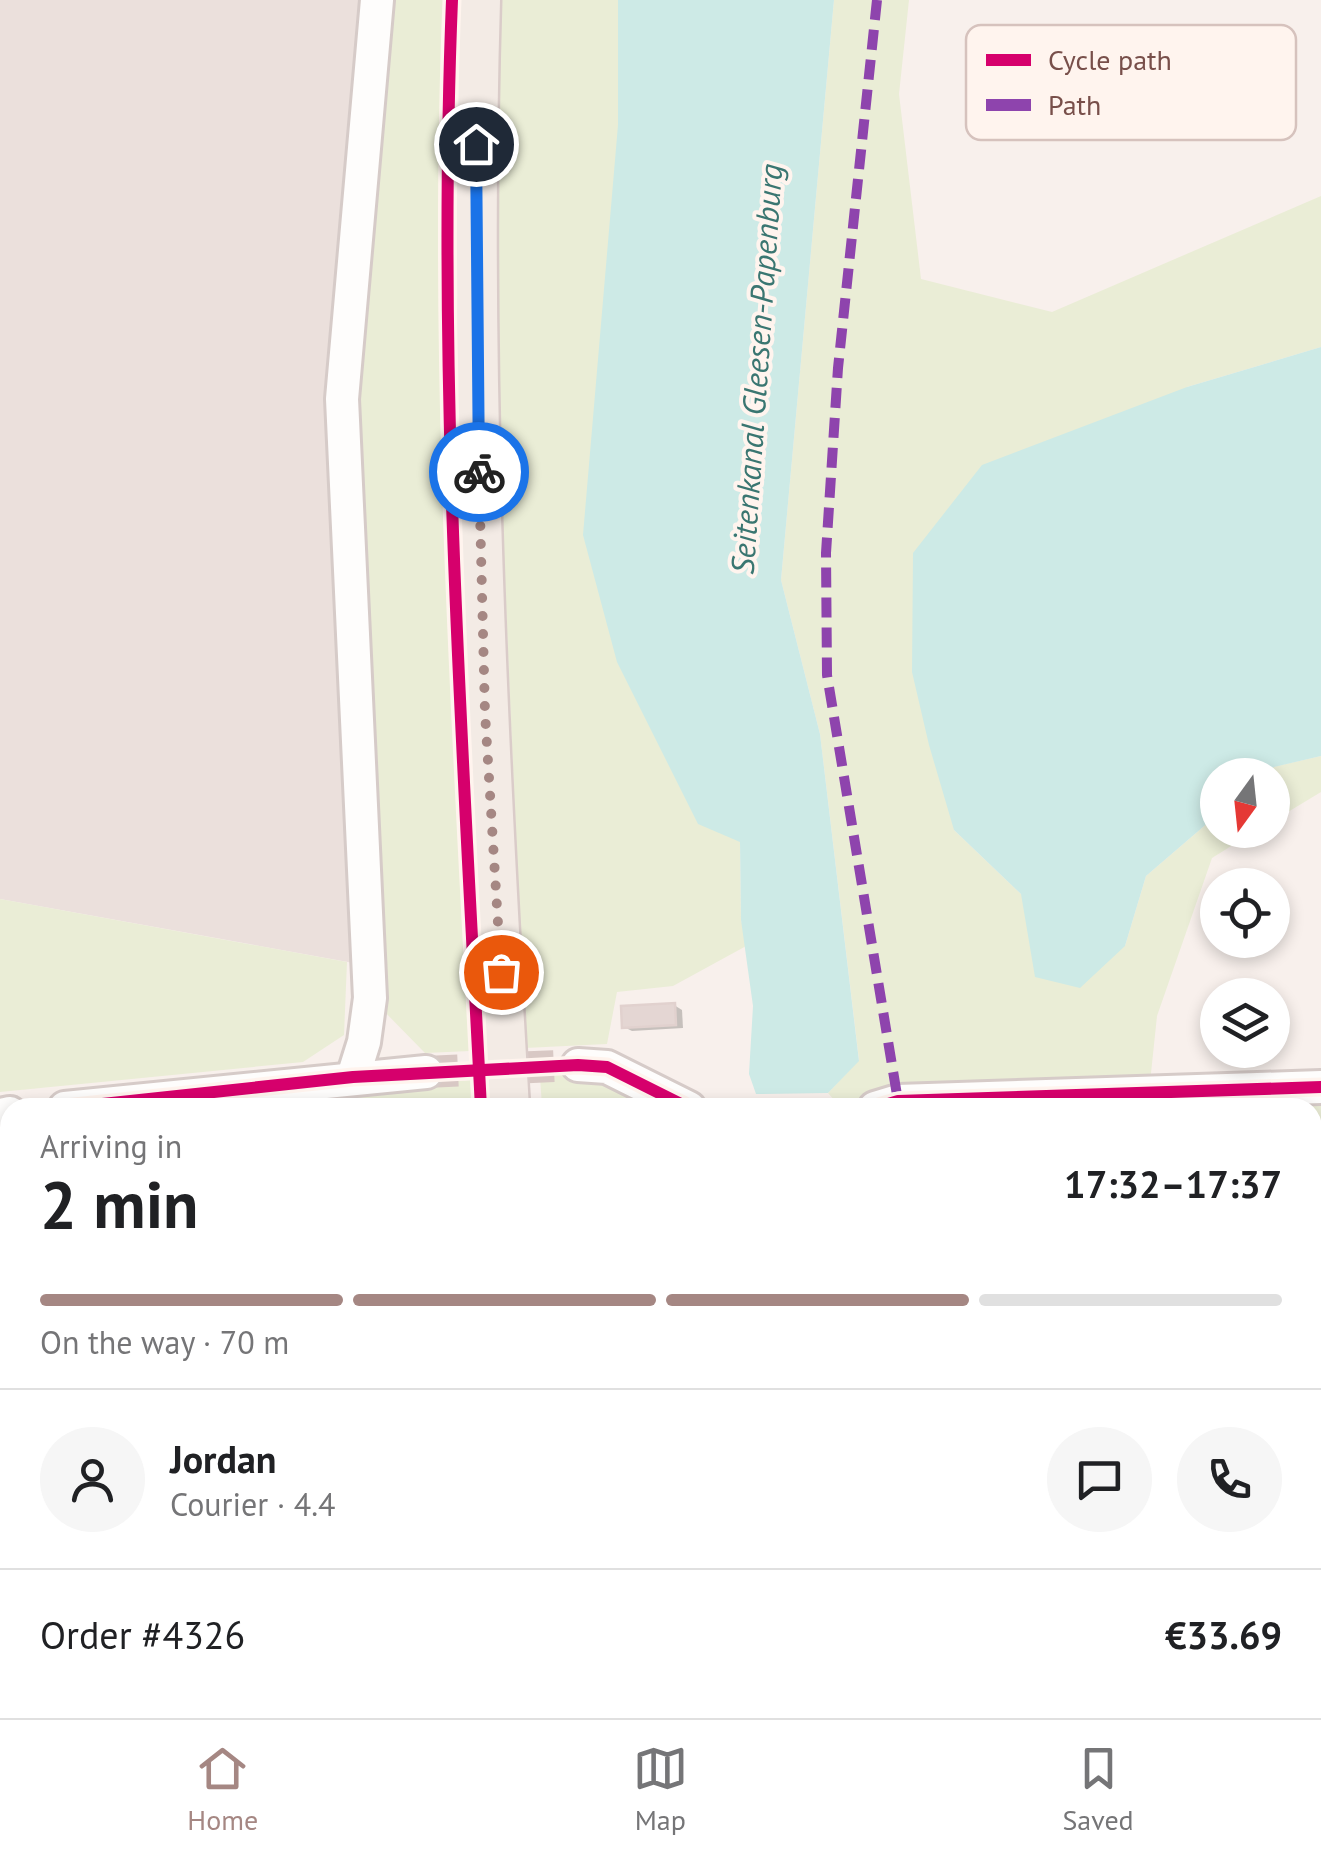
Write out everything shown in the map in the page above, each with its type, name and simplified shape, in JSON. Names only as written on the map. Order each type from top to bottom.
[{"type":"main road","points":[[480,0],[474,215],[481,576],[508,1098]]},
{"type":"street","points":[[353,1076],[364,1042],[370,998],[342,399],[377,0]]},
{"type":"street","points":[[578,1065],[606,1067],[668,1098]]},
{"type":"street","points":[[248,1098],[353,1076],[426,1072]]},
{"type":"street","points":[[989,1098],[1321,1087]]},
{"type":"shaded area","points":[[0,0],[392,0],[360,395],[381,968],[0,899]]},
{"type":"green space","points":[[392,0],[444,0],[438,216],[470,1051],[425,1053],[381,1008],[360,395]]},
{"type":"green space","points":[[498,0],[618,0],[618,125],[740,842],[741,920],[748,945],[673,986],[617,992],[607,1044],[525,1048],[489,214]]},
{"type":"green space","points":[[834,0],[909,0],[899,94],[921,279],[1052,312],[1321,196],[1321,347],[1187,387],[954,830],[1021,894],[1125,946],[1146,876],[1200,830],[1200,848],[1228,848],[1212,858],[1209,868],[1200,868],[1200,892],[1157,1016],[1149,1092],[1321,1087],[1321,1098],[832,1098],[828,1093],[859,1060],[820,734],[781,580]]},
{"type":"green space","points":[[1321,756],[1321,792],[1290,811],[1290,763]]},
{"type":"green space","points":[[0,899],[347,962],[344,1035],[303,1062],[0,1092]]},
{"type":"green space","points":[[606,1072],[639,1098],[541,1098],[540,1076]]},
{"type":"green space","points":[[488,1079],[489,1098],[269,1098],[284,1092]]},
{"type":"water","name":"Seitenkanal Gleesen-Papenburg","points":[[618,0],[834,0],[781,580],[820,734],[859,1061],[828,1093],[756,1094],[749,1074],[753,1006],[741,920],[740,842],[698,824],[617,662],[583,535],[618,125]]},
{"type":"water","points":[[1321,347],[1321,756],[1290,763],[1290,758],[1200,758],[1200,830],[1146,876],[1125,946],[1080,988],[1035,977],[1021,894],[954,830],[912,672],[913,553],[982,465],[1187,387]]},
{"type":"building","points":[[675,1003],[676,1025],[622,1028],[621,1006]]},
{"type":"tunnel","points":[[426,1072],[578,1065]]},
{"type":"marked path","points":[[877,0],[838,368],[826,553],[827,675],[898,1098]]},
{"type":"cycle path","points":[[452,0],[448,138],[450,415],[480,1098]]},
{"type":"cycle path","points":[[158,1098],[353,1077],[578,1065],[607,1067],[669,1098]]},
{"type":"cycle path","points":[[989,1098],[1321,1087]]},
{"type":"way so far","points":[[479,472],[485,713],[501,972]]},
{"type":"route","points":[[476,144],[479,472]]}]
